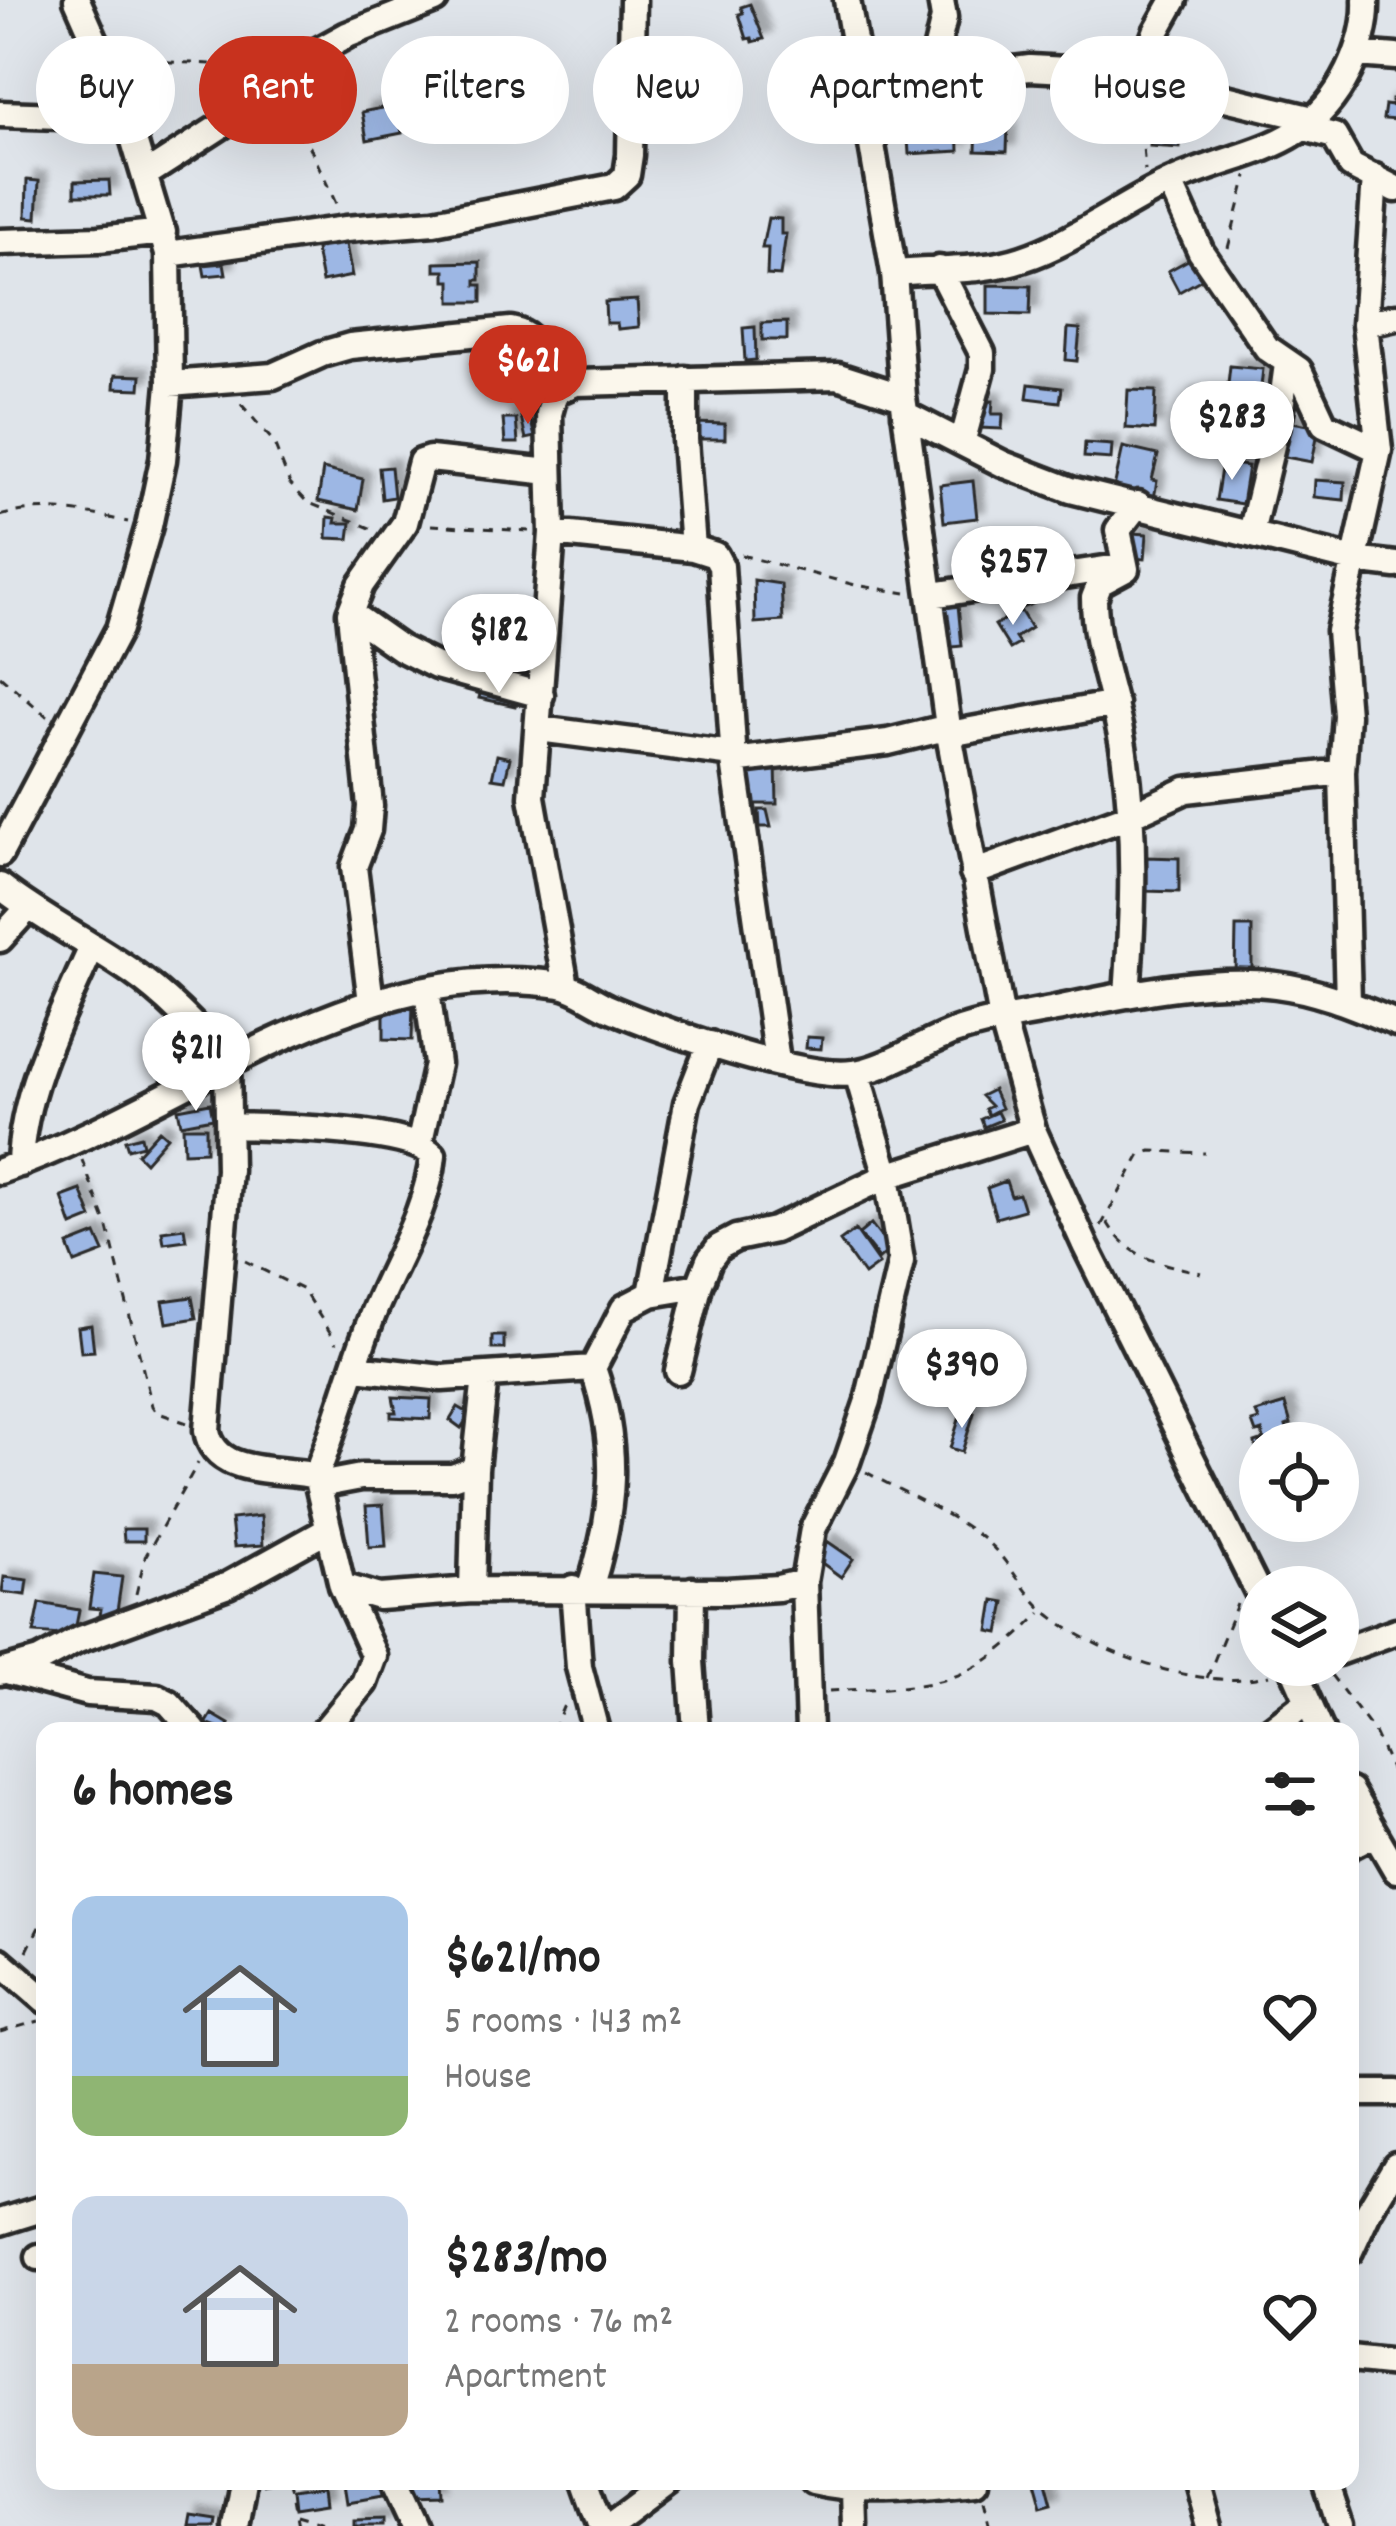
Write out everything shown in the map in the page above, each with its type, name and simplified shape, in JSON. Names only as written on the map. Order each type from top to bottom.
[{"type":"street","points":[[76,0],[93,36]]},
{"type":"street","points":[[345,36],[435,0]]},
{"type":"street","points":[[0,242],[165,243],[346,229],[454,219],[614,188],[627,175],[630,155],[633,0]]},
{"type":"street","points":[[848,0],[854,36]]},
{"type":"street","points":[[940,36],[944,18],[941,0]]},
{"type":"street","points":[[1154,36],[1174,0]]},
{"type":"street","points":[[895,273],[1024,259],[1170,183],[1287,141],[1311,124],[1340,89],[1358,54],[1366,0]]},
{"type":"street","points":[[1358,54],[1396,57]]},
{"type":"street","points":[[1229,102],[1311,124],[1334,136],[1348,163],[1385,183],[1365,324],[1379,450],[1339,631],[1346,715],[1342,772],[1348,1003]]},
{"type":"street","points":[[0,114],[36,115]]},
{"type":"street","points":[[145,175],[199,140]]},
{"type":"street","points":[[0,854],[119,629],[163,460],[170,384],[165,243],[135,144]]},
{"type":"street","points":[[872,144],[895,273],[904,405],[949,730],[1002,1019],[1033,1130],[1086,1247],[1246,1566]]},
{"type":"street","points":[[1170,183],[1218,279],[1267,348],[1299,370],[1324,424],[1379,450]]},
{"type":"street","points":[[939,269],[982,353],[962,443]]},
{"type":"street","points":[[1365,324],[1396,317]]},
{"type":"street","points":[[170,384],[273,376],[350,346],[511,330],[534,340],[555,392],[549,414],[552,533],[532,797],[566,986]]},
{"type":"street","points":[[1251,533],[1287,364]]},
{"type":"street","points":[[555,392],[576,383],[838,376],[904,405],[962,443],[1055,485],[1354,560],[1396,565]]},
{"type":"street","points":[[685,379],[685,440],[704,552]]},
{"type":"street","points":[[371,1002],[354,867],[368,830],[370,806],[350,613],[361,585],[399,532],[421,462],[430,459],[550,472]]},
{"type":"street","points":[[1127,994],[1135,891],[1131,815],[1094,598],[1100,583],[1124,572],[1118,530],[1138,504]]},
{"type":"street","points":[[552,533],[704,552],[721,566],[734,757],[777,1061]]},
{"type":"street","points":[[932,595],[1126,566]]},
{"type":"street","points":[[350,613],[436,666],[541,695]]},
{"type":"street","points":[[538,729],[734,757],[888,742],[1115,704]]},
{"type":"street","points":[[973,873],[1204,786],[1342,772]]},
{"type":"street","points":[[0,886],[132,973],[181,1011],[227,1060],[230,1126],[208,1438],[221,1459],[318,1481],[452,1477],[475,1469]]},
{"type":"street","points":[[0,939],[28,908]]},
{"type":"street","points":[[10,1167],[33,1089],[92,947]]},
{"type":"street","points":[[10,1167],[111,1126],[227,1060],[371,1002],[488,982],[566,986],[609,1008],[710,1044],[833,1073],[857,1073],[955,1032],[1002,1019],[1127,994],[1249,982],[1348,1003],[1396,1023]]},
{"type":"street","points":[[419,1146],[437,1064],[427,990]]},
{"type":"street","points":[[651,1294],[687,1103],[710,1044]]},
{"type":"street","points":[[809,1722],[804,1582],[813,1528],[847,1462],[868,1401],[901,1262],[887,1176],[857,1073]]},
{"type":"street","points":[[230,1126],[343,1131],[419,1146],[433,1155],[426,1190],[370,1321],[318,1481],[342,1586],[374,1656],[364,1683],[332,1722]]},
{"type":"street","points":[[678,1371],[699,1286],[719,1247],[774,1230],[887,1176],[1033,1130]]},
{"type":"street","points":[[594,1722],[579,1667],[582,1588],[610,1511],[612,1442],[608,1410],[593,1368],[617,1316],[651,1294],[699,1286]]},
{"type":"street","points":[[356,1368],[402,1376],[593,1368]]},
{"type":"street","points":[[472,1590],[475,1469],[484,1376]]},
{"type":"street","points":[[5,1672],[228,1585],[326,1531]]},
{"type":"street","points":[[342,1586],[379,1597],[472,1590],[778,1588],[804,1582]]},
{"type":"street","points":[[692,1590],[695,1722]]},
{"type":"street","points":[[1359,1644],[1396,1630]]},
{"type":"street","points":[[5,1672],[87,1693],[157,1697],[169,1702],[186,1722]]},
{"type":"street","points":[[1302,1686],[1317,1722]]},
{"type":"street","points":[[1281,1722],[1308,1701]]},
{"type":"street","points":[[1359,1807],[1396,1870]]},
{"type":"street","points":[[1359,1841],[1373,1834]]},
{"type":"street","points":[[1359,2093],[1396,2093]]},
{"type":"street","points":[[1359,2234],[1396,2165]]},
{"type":"street","points":[[0,2222],[36,2211]]},
{"type":"street","points":[[1359,2360],[1390,2364],[1396,2387]]},
{"type":"street","points":[[236,2526],[242,2490]]},
{"type":"street","points":[[397,2490],[414,2526]]},
{"type":"street","points":[[591,2490],[606,2526],[657,2490]]},
{"type":"street","points":[[850,2490],[860,2490]]},
{"type":"street","points":[[1198,2490],[1208,2526]]},
{"type":"street","points":[[1329,2490],[1341,2526]]},
{"type":"street","points":[[854,2491],[856,2526]]},
{"type":"path","points":[[306,144],[346,229]]},
{"type":"path","points":[[1142,144],[1145,196]]},
{"type":"path","points":[[1218,279],[1253,154]]},
{"type":"path","points":[[222,381],[273,441],[290,484],[307,502],[399,532],[552,533]]},
{"type":"path","points":[[0,516],[27,508],[54,508],[149,526]]},
{"type":"path","points":[[704,552],[750,556],[855,585],[932,595]]},
{"type":"path","points":[[0,676],[66,733]]},
{"type":"path","points":[[75,1142],[108,1228],[152,1406],[208,1438],[145,1556],[133,1620]]},
{"type":"path","points":[[1086,1247],[1140,1155],[1151,1151],[1205,1153]]},
{"type":"path","points":[[1106,1220],[1120,1243],[1136,1255],[1201,1273]]},
{"type":"path","points":[[223,1248],[303,1290],[356,1368]]},
{"type":"path","points":[[847,1462],[954,1517],[991,1545],[1044,1610],[1072,1630],[1124,1654],[1206,1680],[1239,1679]]},
{"type":"path","points":[[809,1692],[941,1683],[962,1676],[1009,1646],[1044,1610]]},
{"type":"path","points":[[1206,1680],[1239,1616]]},
{"type":"path","points":[[1338,1686],[1373,1730],[1396,1780]]},
{"type":"path","points":[[27,1981],[36,1948]]},
{"type":"path","points":[[0,2032],[36,2022]]},
{"type":"path","points":[[293,2490],[300,2526]]},
{"type":"path","points":[[980,2490],[990,2526]]},
{"type":"path","points":[[297,2515],[337,2526]]},
{"type":"building","points":[[750,4],[764,39],[753,42],[747,39],[739,14],[741,7]]},
{"type":"building","points":[[1396,100],[1396,120],[1383,119],[1385,105],[1392,106]]},
{"type":"building","points":[[381,108],[381,137],[367,140],[362,112]]},
{"type":"building","points":[[908,144],[959,144],[959,151],[909,154]]},
{"type":"building","points":[[976,144],[1007,144],[1007,152],[976,151]]},
{"type":"building","points":[[1150,144],[1180,144],[1180,148]]},
{"type":"building","points":[[27,180],[39,181],[37,218],[26,217]]},
{"type":"building","points":[[109,180],[110,195],[75,195],[75,181]]},
{"type":"building","points":[[768,218],[781,219],[781,234],[786,234],[780,276],[767,275],[768,248],[762,248]]},
{"type":"building","points":[[345,239],[352,276],[322,282],[315,245]]},
{"type":"building","points":[[1190,259],[1202,279],[1179,292],[1168,271]]},
{"type":"building","points":[[480,262],[476,285],[482,285],[482,302],[451,302],[451,281],[445,281],[445,271],[435,271],[435,263]]},
{"type":"building","points":[[224,263],[226,274],[205,276],[203,265]]},
{"type":"building","points":[[988,285],[1031,286],[1030,315],[988,314]]},
{"type":"building","points":[[637,300],[639,327],[618,329],[617,323],[606,323],[605,302]]},
{"type":"building","points":[[787,322],[787,340],[762,340],[762,323]]},
{"type":"building","points":[[755,327],[756,360],[745,361],[743,328]]},
{"type":"building","points":[[1068,328],[1080,329],[1077,361],[1066,360]]},
{"type":"building","points":[[490,364],[509,365],[509,379],[490,378]]},
{"type":"building","points":[[1230,366],[1263,369],[1260,395],[1227,392]]},
{"type":"building","points":[[115,375],[141,376],[140,389],[114,388]]},
{"type":"building","points":[[1029,384],[1062,388],[1060,402],[1027,398]]},
{"type":"building","points":[[1128,390],[1156,391],[1154,430],[1126,428]]},
{"type":"building","points":[[1185,397],[1206,401],[1202,419],[1182,416]]},
{"type":"building","points":[[982,401],[993,401],[992,414],[1003,414],[1002,429],[979,428]]},
{"type":"building","points":[[529,414],[535,437],[526,439],[521,417]]},
{"type":"building","points":[[503,419],[516,419],[518,443],[505,443]]},
{"type":"building","points":[[1287,421],[1319,427],[1312,462],[1280,456]]},
{"type":"building","points":[[694,423],[725,424],[725,439],[694,439]]},
{"type":"building","points":[[1085,443],[1112,445],[1111,459],[1084,457]]},
{"type":"building","points":[[1123,447],[1158,455],[1152,480],[1157,481],[1154,499],[1113,492]]},
{"type":"building","points":[[1222,463],[1248,466],[1242,504],[1216,500]]},
{"type":"building","points":[[391,467],[394,497],[382,499],[379,468]]},
{"type":"building","points":[[323,469],[363,479],[358,510],[318,501]]},
{"type":"building","points":[[1315,480],[1345,482],[1344,500],[1314,497]]},
{"type":"building","points":[[973,481],[977,518],[944,522],[940,485]]},
{"type":"building","points":[[328,517],[336,518],[335,523],[351,523],[349,539],[327,538]]},
{"type":"building","points":[[1132,533],[1147,534],[1145,559],[1130,558]]},
{"type":"building","points":[[754,580],[781,584],[783,621],[755,623]]},
{"type":"building","points":[[1033,591],[1037,602],[1013,611],[1009,599]]},
{"type":"building","points":[[958,605],[962,646],[943,648],[939,607]]},
{"type":"building","points":[[1020,610],[1031,628],[1015,638],[1019,644],[1010,649],[995,625]]},
{"type":"building","points":[[482,686],[518,693],[515,706],[479,698]]},
{"type":"building","points":[[497,755],[510,758],[505,780],[492,778]]},
{"type":"building","points":[[750,763],[776,763],[777,804],[751,804]]},
{"type":"building","points":[[759,810],[767,810],[771,827],[760,827]]},
{"type":"building","points":[[1145,857],[1179,858],[1179,892],[1144,891]]},
{"type":"building","points":[[1236,927],[1252,927],[1252,975],[1235,975]]},
{"type":"building","points":[[384,1000],[413,1001],[412,1040],[384,1039]]},
{"type":"building","points":[[807,1037],[822,1038],[821,1049],[806,1048]]},
{"type":"building","points":[[993,1090],[1001,1108],[988,1115],[985,1109],[991,1106],[981,1096]]},
{"type":"building","points":[[210,1103],[213,1118],[181,1124],[178,1109]]},
{"type":"building","points":[[997,1112],[1001,1120],[984,1127],[981,1119]]},
{"type":"building","points":[[183,1127],[206,1127],[206,1151],[184,1152]]},
{"type":"building","points":[[159,1130],[167,1137],[145,1162],[137,1154]]},
{"type":"building","points":[[141,1136],[143,1145],[128,1149],[125,1140]]},
{"type":"building","points":[[1006,1181],[1011,1196],[1019,1194],[1024,1210],[996,1218],[987,1188]]},
{"type":"building","points":[[81,1190],[92,1218],[72,1226],[62,1197]]},
{"type":"building","points":[[871,1224],[890,1249],[879,1259],[859,1234]]},
{"type":"building","points":[[184,1228],[186,1240],[164,1243],[162,1231]]},
{"type":"building","points":[[855,1230],[879,1264],[864,1275],[840,1241]]},
{"type":"building","points":[[96,1234],[104,1252],[75,1263],[68,1245]]},
{"type":"building","points":[[192,1297],[196,1318],[167,1323],[163,1301]]},
{"type":"building","points":[[91,1325],[94,1351],[81,1352],[78,1327]]},
{"type":"building","points":[[492,1336],[504,1336],[504,1349],[492,1349]]},
{"type":"building","points":[[393,1397],[431,1399],[430,1419],[391,1417],[396,1412]]},
{"type":"building","points":[[1285,1404],[1290,1422],[1252,1422],[1259,1420],[1256,1413]]},
{"type":"building","points":[[458,1407],[470,1414],[461,1428],[450,1420]]},
{"type":"building","points":[[962,1410],[974,1413],[962,1452],[950,1448]]},
{"type":"building","points":[[383,1505],[386,1546],[369,1547],[366,1506]]},
{"type":"building","points":[[261,1516],[263,1545],[234,1547],[231,1519]]},
{"type":"building","points":[[123,1529],[144,1529],[144,1541],[124,1541]]},
{"type":"building","points":[[827,1541],[853,1559],[841,1577],[815,1558]]},
{"type":"building","points":[[94,1574],[122,1577],[116,1618],[100,1616],[101,1609],[89,1608]]},
{"type":"building","points":[[4,1577],[28,1580],[26,1595],[2,1592]]},
{"type":"building","points":[[994,1600],[1005,1602],[999,1633],[989,1631]]},
{"type":"building","points":[[40,1603],[79,1610],[74,1636],[34,1633]]},
{"type":"building","points":[[296,2490],[328,2490],[330,2503],[298,2508]]},
{"type":"building","points":[[347,2490],[381,2490],[382,2496],[349,2502]]},
{"type":"building","points":[[409,2490],[441,2490],[441,2497],[410,2498]]},
{"type":"building","points":[[1037,2490],[1048,2490],[1052,2503],[1041,2506]]},
{"type":"building","points":[[189,2515],[215,2519],[214,2526],[187,2526]]},
{"type":"building","points":[[382,2519],[382,2526],[355,2526],[355,2520]]}]
